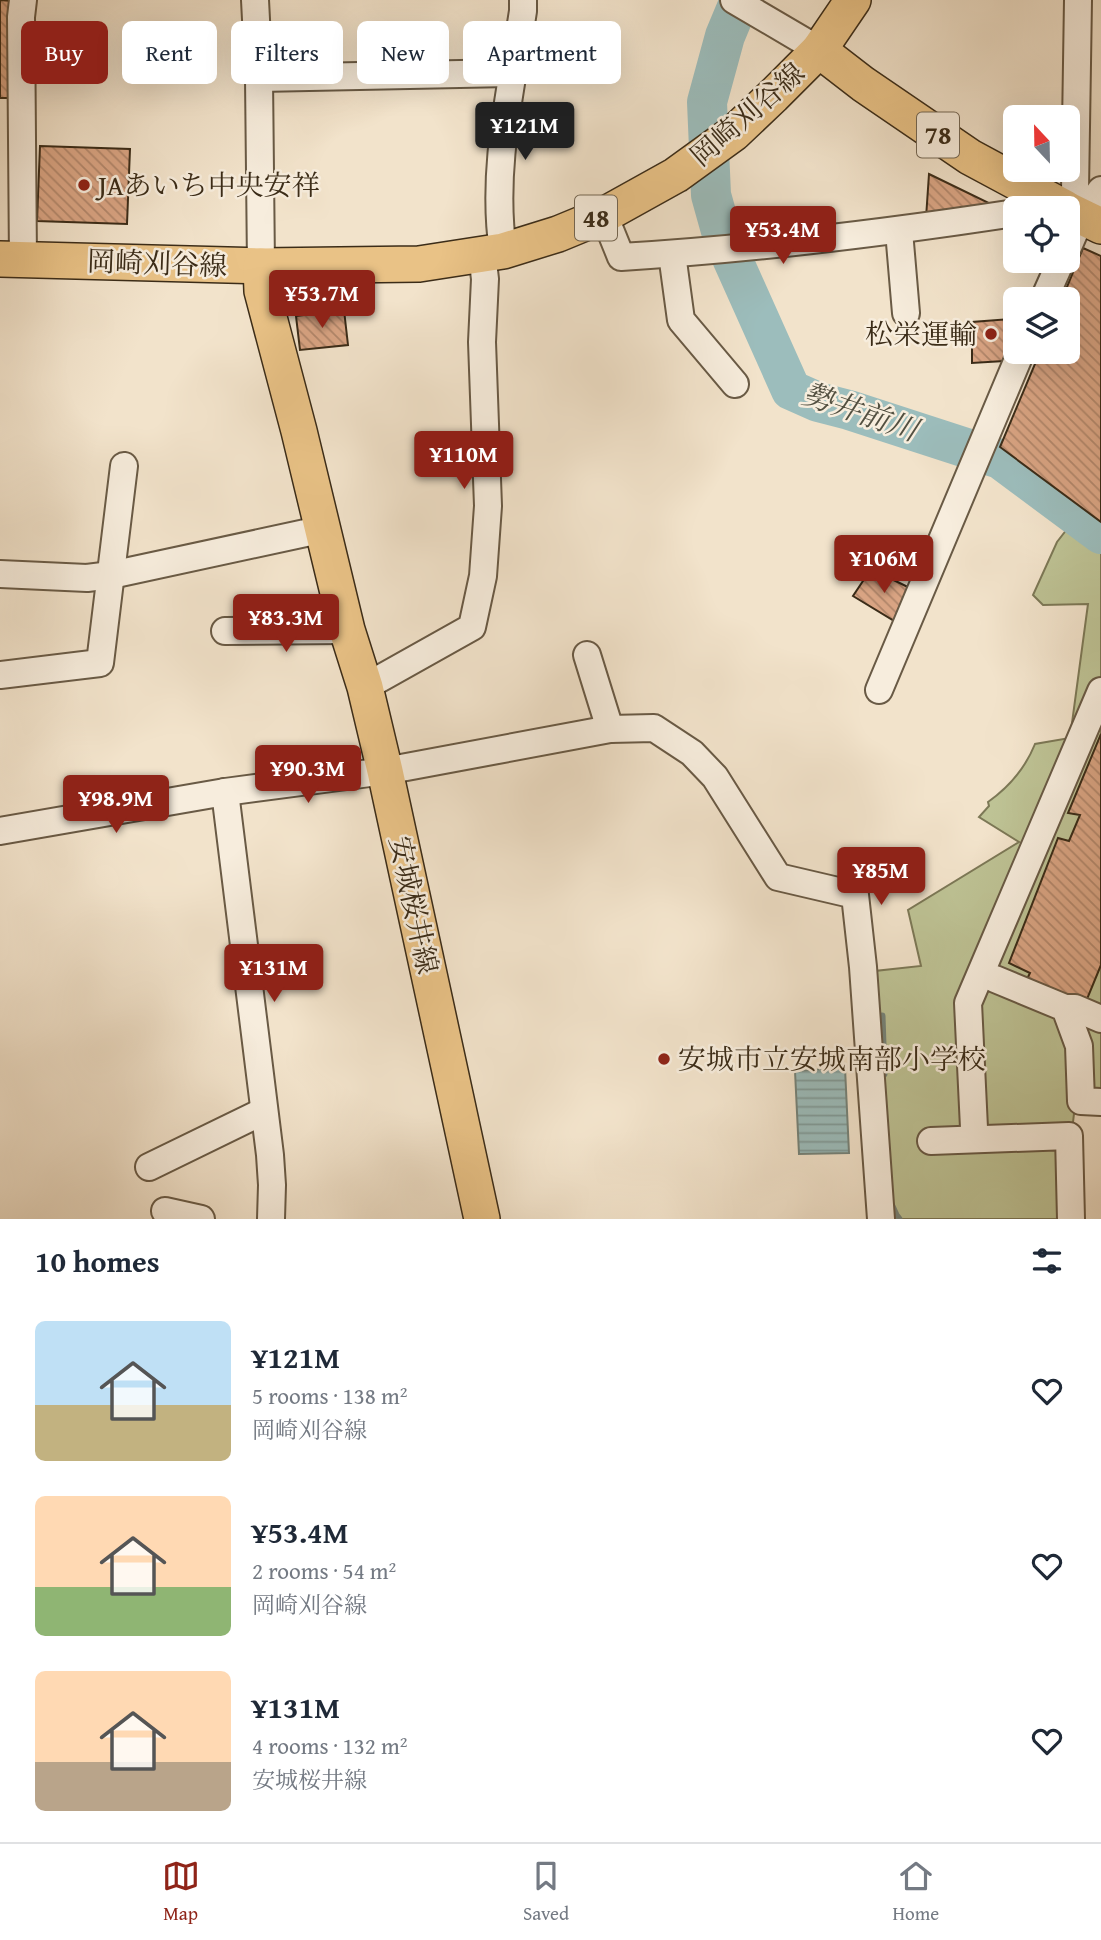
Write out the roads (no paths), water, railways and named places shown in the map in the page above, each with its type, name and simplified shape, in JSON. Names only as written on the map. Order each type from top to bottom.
[{"type":"main road","name":"岡崎刈谷線","points":[[12,260],[261,266],[419,264],[492,252],[558,234],[604,215],[676,175],[733,133],[819,50],[853,0]]},
{"type":"main road","name":"78","points":[[819,50],[863,84],[970,157],[1035,196]]},
{"type":"main road","name":"安城桜井線","points":[[261,266],[262,291],[385,771],[482,1219]]},
{"type":"street","points":[[12,260],[23,0]]},
{"type":"street","points":[[255,0],[256,21]]},
{"type":"street","points":[[522,21],[523,0]]},
{"type":"street","points":[[734,0],[819,50]]},
{"type":"street","points":[[1072,196],[1075,190],[1078,0]]},
{"type":"street","points":[[343,76],[463,74]]},
{"type":"street","points":[[259,84],[261,266]]},
{"type":"street","points":[[365,687],[472,627],[483,576],[488,506],[482,342],[485,279],[500,227],[499,184],[512,84]]},
{"type":"street","points":[[604,215],[621,257],[1003,220]]},
{"type":"street","points":[[899,231],[906,313]]},
{"type":"street","points":[[672,254],[681,320],[735,384]]},
{"type":"street","points":[[879,690],[1016,364]]},
{"type":"street","points":[[0,675],[100,663],[124,466]]},
{"type":"street","points":[[0,574],[87,578],[111,575],[324,528]]},
{"type":"street","points":[[225,631],[347,630]]},
{"type":"street","points":[[586,655],[610,729]]},
{"type":"street","points":[[953,1133],[968,1003],[1101,691]]},
{"type":"street","points":[[0,831],[225,792],[385,771],[610,729],[654,728],[692,753],[715,777],[778,877],[856,895],[881,1219]]},
{"type":"street","points":[[225,792],[272,1185],[271,1219]]},
{"type":"street","points":[[995,979],[1065,1008],[1076,1008],[1101,1019]]},
{"type":"street","points":[[1065,1008],[1079,1046],[1090,1055],[1081,1101],[1095,1114]]},
{"type":"street","points":[[149,1167],[264,1111]]},
{"type":"street","points":[[953,1133],[1095,1114]]},
{"type":"street","points":[[1083,1219],[1095,1114]]},
{"type":"street","points":[[953,1133],[1069,1136],[1071,1219]]},
{"type":"street","points":[[165,1211],[201,1219]]},
{"type":"water","points":[[845,1068],[849,1153],[799,1154],[795,1071]]},
{"type":"waterway","name":"勢井前川","points":[[740,0],[725,36],[707,102],[711,195],[723,238],[791,390],[818,402],[1000,459],[1101,534]]},
{"type":"waterway","points":[[882,1016],[884,1074]]},
{"type":"waterway","points":[[890,1202],[899,1219]]},
{"type":"place","name":"JAあいち中央安祥","points":[[84,185]]},
{"type":"place","name":"松栄運輸","points":[[991,334]]},
{"type":"place","name":"安城市立安城南部小学校","points":[[664,1059]]}]
